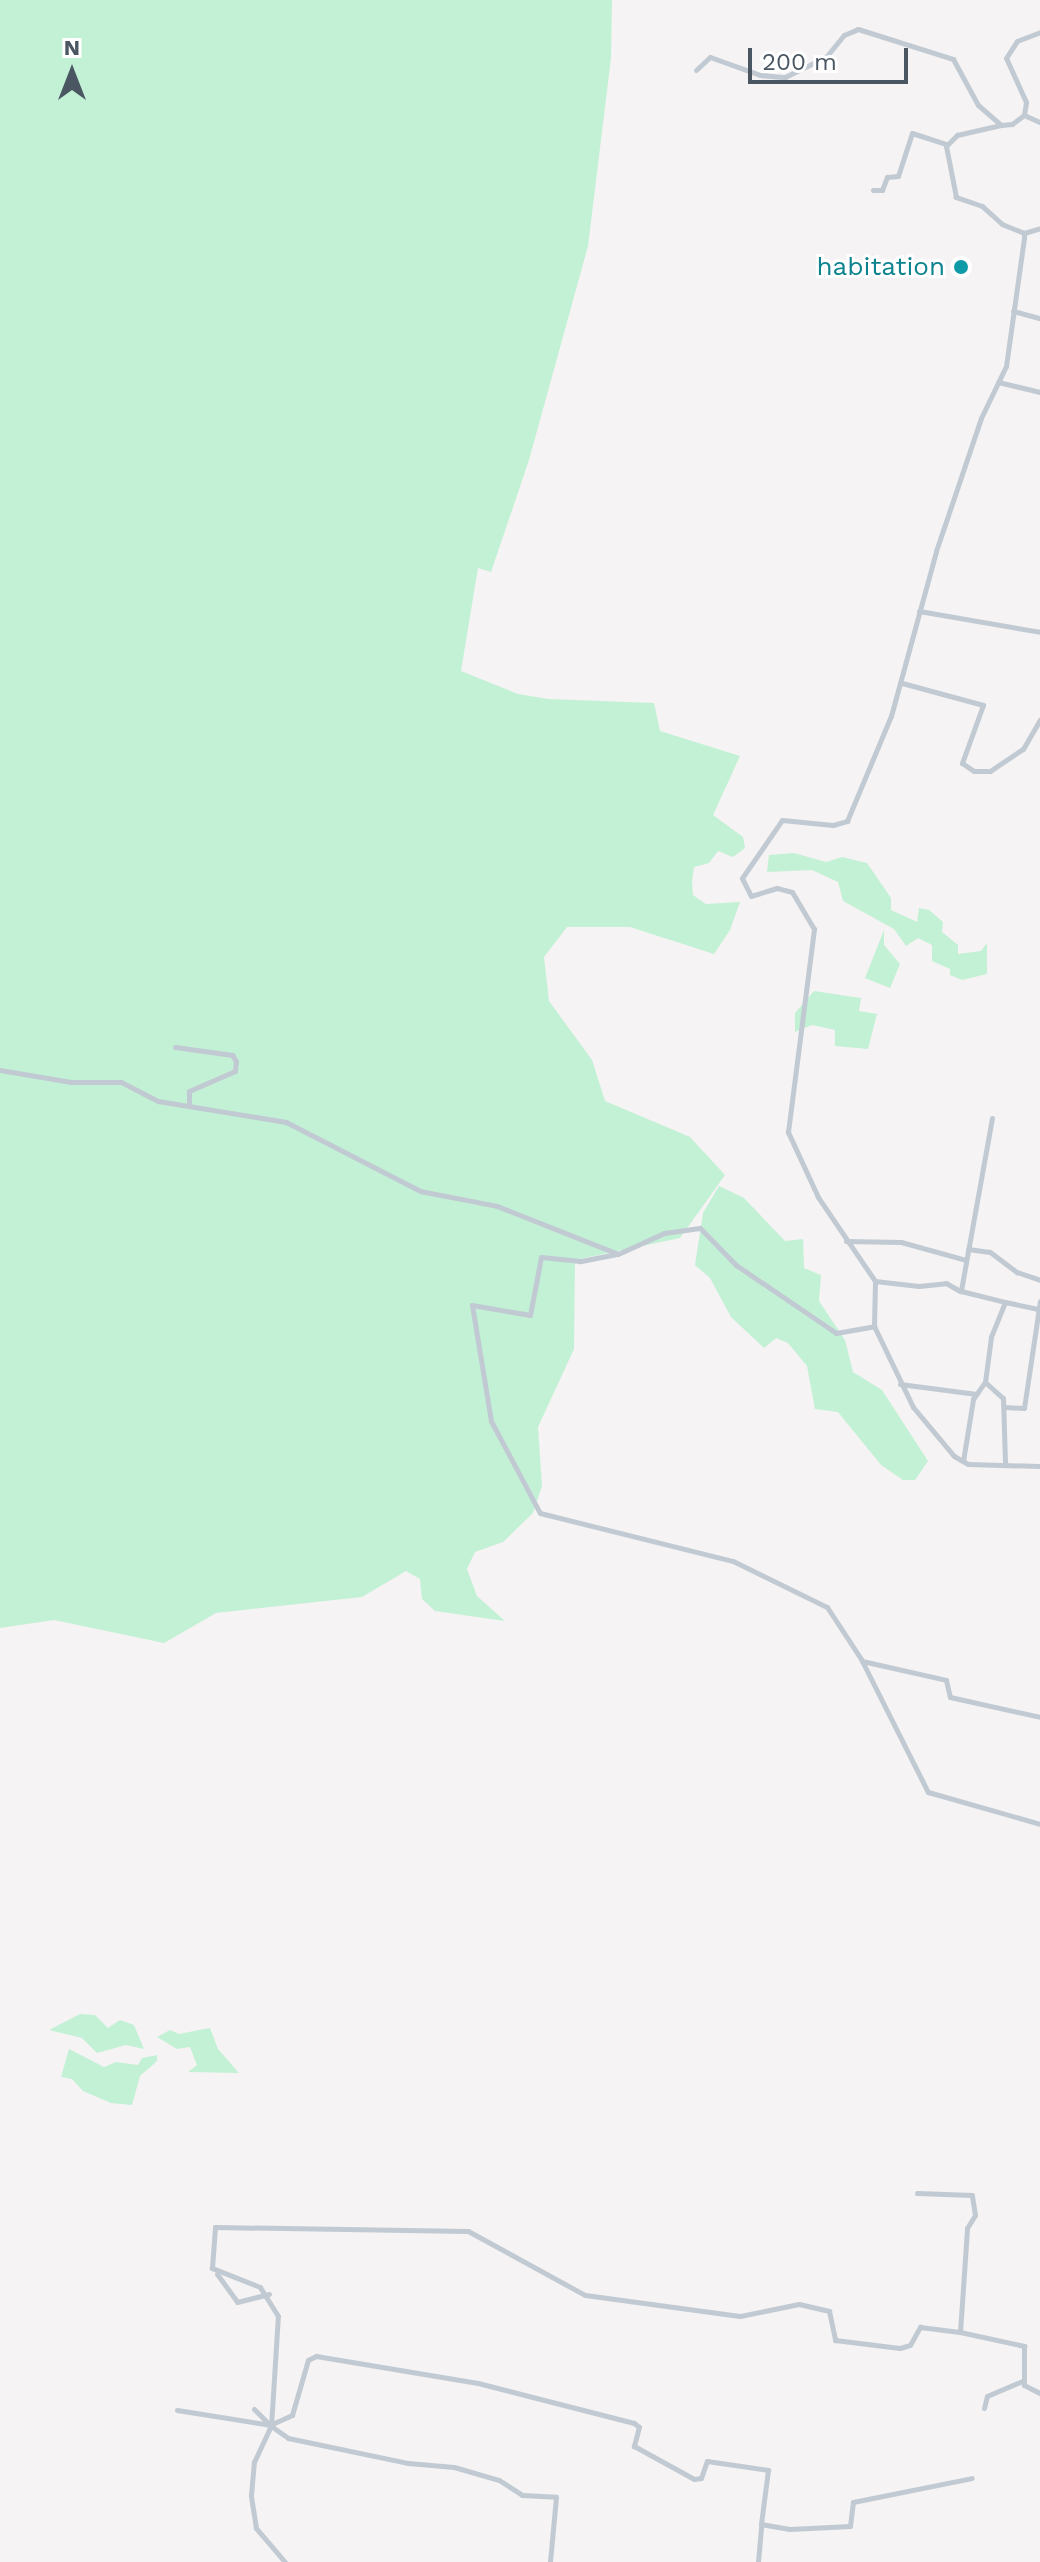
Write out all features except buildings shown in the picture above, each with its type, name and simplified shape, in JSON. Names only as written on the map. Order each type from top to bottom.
[{"type":"street","points":[[696,70],[710,57],[760,75],[785,77],[826,57],[844,35],[858,29],[953,59],[978,105],[1001,125]]},
{"type":"street","points":[[1024,115],[1026,99],[1006,58],[1017,41],[1040,32]]},
{"type":"street","points":[[946,144],[957,135],[1001,125],[1024,115],[1040,122]]},
{"type":"street","points":[[873,190],[882,190],[887,177],[898,176],[912,133],[946,144]]},
{"type":"street","points":[[946,144],[956,197],[982,206],[1002,224],[1024,233],[1040,228]]},
{"type":"street","points":[[1024,233],[1013,311],[998,382],[981,418],[919,611],[902,683],[847,821],[833,825],[782,820],[742,878],[751,896],[777,888],[792,892],[814,929],[788,1132],[814,1189],[875,1281],[874,1326],[900,1384],[939,1442],[963,1461],[1040,1466]]},
{"type":"street","points":[[1013,311],[1040,318]]},
{"type":"street","points":[[998,382],[1040,392]]},
{"type":"street","points":[[919,611],[1040,632]]},
{"type":"street","points":[[902,683],[983,705],[961,764],[974,771],[992,770],[1023,749],[1040,720]]},
{"type":"street","points":[[175,1047],[232,1055],[236,1061],[235,1071],[189,1091],[189,1105]]},
{"type":"street","points":[[0,1070],[71,1082],[118,1082],[158,1101],[189,1105],[243,1119],[286,1122],[420,1191],[497,1206],[618,1254]]},
{"type":"street","points":[[961,1291],[992,1118]]},
{"type":"street","points":[[874,1326],[836,1333],[736,1265],[700,1228],[664,1233],[618,1254],[580,1261],[541,1257],[530,1315],[472,1305],[491,1421],[538,1510],[733,1561],[827,1607],[862,1661],[928,1792],[1040,1824]]},
{"type":"street","points":[[846,1241],[901,1242],[966,1260]]},
{"type":"street","points":[[968,1249],[990,1252],[1017,1272],[1040,1280]]},
{"type":"street","points":[[875,1281],[919,1286],[944,1282],[961,1291],[1005,1302],[1039,1305],[1024,1408],[1004,1407]]},
{"type":"street","points":[[963,1461],[976,1394],[985,1382],[991,1337],[1005,1302]]},
{"type":"street","points":[[1032,1339],[1040,1339]]},
{"type":"street","points":[[985,1382],[1002,1397],[1005,1462]]},
{"type":"street","points":[[900,1384],[976,1394]]},
{"type":"street","points":[[862,1661],[946,1680],[950,1697],[1040,1717]]},
{"type":"street","points":[[917,2193],[975,2198],[975,2215],[965,2239],[960,2332]]},
{"type":"street","points":[[269,2294],[237,2302],[209,2255],[215,2227],[468,2231],[585,2295],[734,2315],[790,2304],[822,2308],[832,2317],[831,2337],[875,2348],[907,2346],[920,2327],[1024,2346],[1023,2381]]},
{"type":"street","points":[[217,2273],[269,2294]]},
{"type":"street","points":[[269,2294],[278,2329],[271,2425],[254,2462],[252,2509],[256,2528],[285,2562]]},
{"type":"street","points":[[177,2410],[271,2425],[292,2415],[312,2356],[478,2383],[637,2424],[634,2446],[694,2479],[701,2478],[709,2460],[768,2470],[758,2562]]},
{"type":"street","points":[[1023,2381],[1040,2393]]},
{"type":"street","points":[[984,2408],[987,2396],[1023,2381]]},
{"type":"street","points":[[254,2409],[288,2438],[408,2463],[454,2467],[499,2480],[522,2495],[556,2497],[550,2562]]},
{"type":"street","points":[[761,2524],[795,2530],[850,2526],[853,2502],[972,2478]]},
{"type":"green space","points":[[0,0],[612,0],[611,58],[588,246],[529,460],[491,572],[478,568],[461,671],[518,694],[548,699],[654,703],[660,731],[740,756],[713,815],[743,837],[745,848],[733,857],[718,851],[709,863],[694,867],[692,881],[693,895],[706,904],[740,902],[730,930],[714,954],[630,927],[567,927],[544,957],[549,1001],[592,1060],[605,1101],[690,1137],[725,1175],[680,1238],[575,1260],[574,1349],[538,1427],[542,1486],[533,1513],[503,1542],[475,1552],[467,1569],[477,1596],[505,1621],[435,1611],[422,1599],[420,1579],[406,1571],[362,1597],[216,1613],[164,1643],[54,1620],[0,1628]]},
{"type":"green space","points":[[794,853],[826,862],[842,857],[867,863],[891,898],[891,910],[917,922],[919,908],[929,910],[943,922],[942,932],[958,945],[958,954],[981,951],[987,943],[987,974],[962,980],[950,975],[950,969],[932,961],[932,945],[918,938],[906,946],[894,929],[843,901],[838,882],[812,870],[767,872],[769,855]]},
{"type":"green space","points":[[884,930],[884,945],[900,964],[890,988],[865,978]]},
{"type":"green space","points":[[814,991],[861,998],[859,1011],[877,1014],[868,1049],[835,1046],[835,1030],[812,1025],[795,1032],[795,1013]]},
{"type":"green space","points":[[719,1186],[744,1198],[785,1241],[803,1239],[804,1268],[821,1275],[819,1301],[845,1340],[853,1372],[882,1390],[928,1461],[915,1480],[903,1480],[881,1465],[838,1412],[815,1409],[807,1366],[788,1343],[776,1338],[764,1348],[731,1317],[710,1278],[695,1265],[703,1213]]},
{"type":"green space","points":[[80,2014],[95,2015],[108,2028],[120,2020],[134,2025],[144,2049],[126,2045],[97,2053],[82,2038],[49,2030]]},
{"type":"green space","points":[[210,2028],[218,2049],[239,2073],[188,2072],[197,2065],[190,2047],[177,2049],[157,2037],[170,2030],[179,2034]]},
{"type":"green space","points":[[69,2049],[104,2067],[116,2062],[138,2065],[142,2058],[157,2055],[157,2061],[140,2076],[132,2105],[111,2103],[83,2091],[72,2079],[61,2077]]},
{"type":"place","name":"habitation","points":[[961,267]]}]
